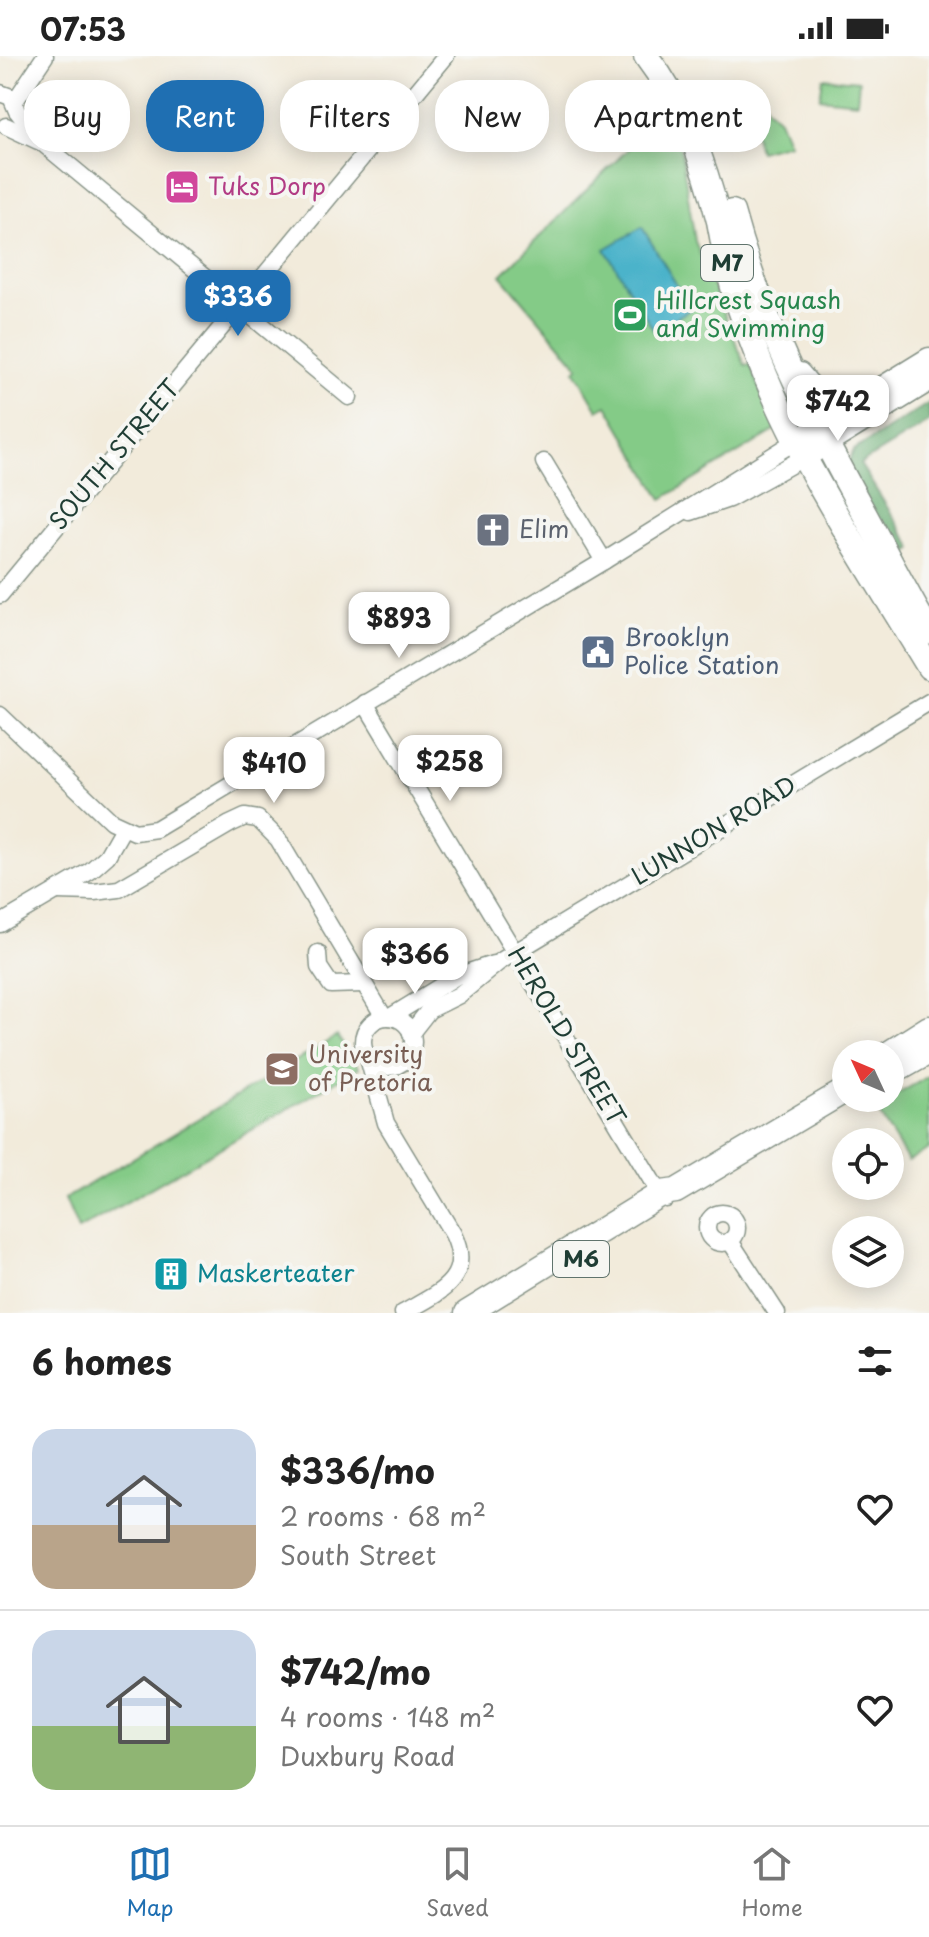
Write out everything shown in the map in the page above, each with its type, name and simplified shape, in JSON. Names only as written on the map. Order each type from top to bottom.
[{"type":"main road","name":"M7","points":[[646,56],[676,100],[691,132],[704,167],[738,303],[760,362],[800,449],[929,667]]},
{"type":"main road","name":"M7","points":[[667,56],[688,92],[720,169],[749,275],[780,351],[822,436],[927,628]]},
{"type":"main road","points":[[780,351],[820,398],[837,405],[856,405]]},
{"type":"main road","points":[[822,436],[856,405],[929,359]]},
{"type":"main road","points":[[800,449],[929,380]]},
{"type":"main road","points":[[904,1044],[929,1028]]},
{"type":"main road","points":[[904,1066],[929,1052]]},
{"type":"main road","name":"M6","points":[[467,1313],[832,1098]]},
{"type":"main road","name":"M6","points":[[491,1313],[669,1196]]},
{"type":"street","name":"SOUTH STREET","points":[[0,595],[446,56]]},
{"type":"street","points":[[9,99],[44,57]]},
{"type":"street","points":[[2,127],[14,120],[9,99]]},
{"type":"street","points":[[9,99],[24,119]]},
{"type":"street","points":[[2,127],[24,135]]},
{"type":"street","points":[[53,152],[349,397]]},
{"type":"street","points":[[0,715],[95,807],[123,828],[146,832],[168,823],[677,517],[729,499],[800,449]]},
{"type":"street","points":[[544,462],[604,561]]},
{"type":"street","name":"LUNNON ROAD","points":[[411,1033],[429,1010],[459,995],[516,951],[929,702]]},
{"type":"street","name":"HEROLD STREET","points":[[365,703],[652,1181],[669,1196]]},
{"type":"street","points":[[57,891],[119,889],[230,824],[253,817],[264,822],[278,839],[363,984],[387,1017],[403,1022],[411,1033],[411,1052],[387,1076],[379,1093]]},
{"type":"street","points":[[0,924],[99,864],[123,828]]},
{"type":"street","points":[[318,953],[319,967],[331,985],[363,984]]},
{"type":"street","name":"LUNNON ROAD","points":[[387,1017],[457,976],[499,962]]},
{"type":"street","points":[[387,1017],[371,1023],[364,1035],[364,1049],[386,1123],[453,1234],[459,1253],[457,1274],[451,1284],[403,1313]]},
{"type":"street","points":[[368,1058],[381,1066],[397,1066]]},
{"type":"street","points":[[730,1241],[777,1313]]},
{"type":"green space","points":[[823,78],[859,81],[857,102],[820,98]]},
{"type":"green space","points":[[771,112],[779,119],[789,143],[771,148]]},
{"type":"green space","name":"Hillcrest Squash and Swimming","points":[[625,152],[681,152],[695,241],[727,321],[735,333],[733,335],[745,365],[750,364],[776,430],[662,499],[607,405],[598,410],[575,371],[579,367],[501,275]]},
{"type":"green space","points":[[929,403],[929,422],[860,464],[913,548],[904,557],[895,560],[847,464],[854,450]]},
{"type":"green space","points":[[337,1036],[359,1068],[78,1230],[65,1199]]},
{"type":"green space","points":[[929,1076],[929,1149],[908,1161],[904,1154],[904,1128],[888,1128],[878,1112],[904,1112],[904,1090]]},
{"type":"water","points":[[642,227],[691,309],[654,331],[605,249]]},
{"type":"place","name":"Tuks Dorp","points":[[182,187]]},
{"type":"place","name":"Hillcrest Squash and Swimming","points":[[630,315]]},
{"type":"place","name":"Elim","points":[[493,530]]},
{"type":"place","name":"Brooklyn Police Station","points":[[598,652]]},
{"type":"place","name":"University of Pretoria","points":[[282,1069]]},
{"type":"place","name":"Maskerteater","points":[[171,1274]]}]
